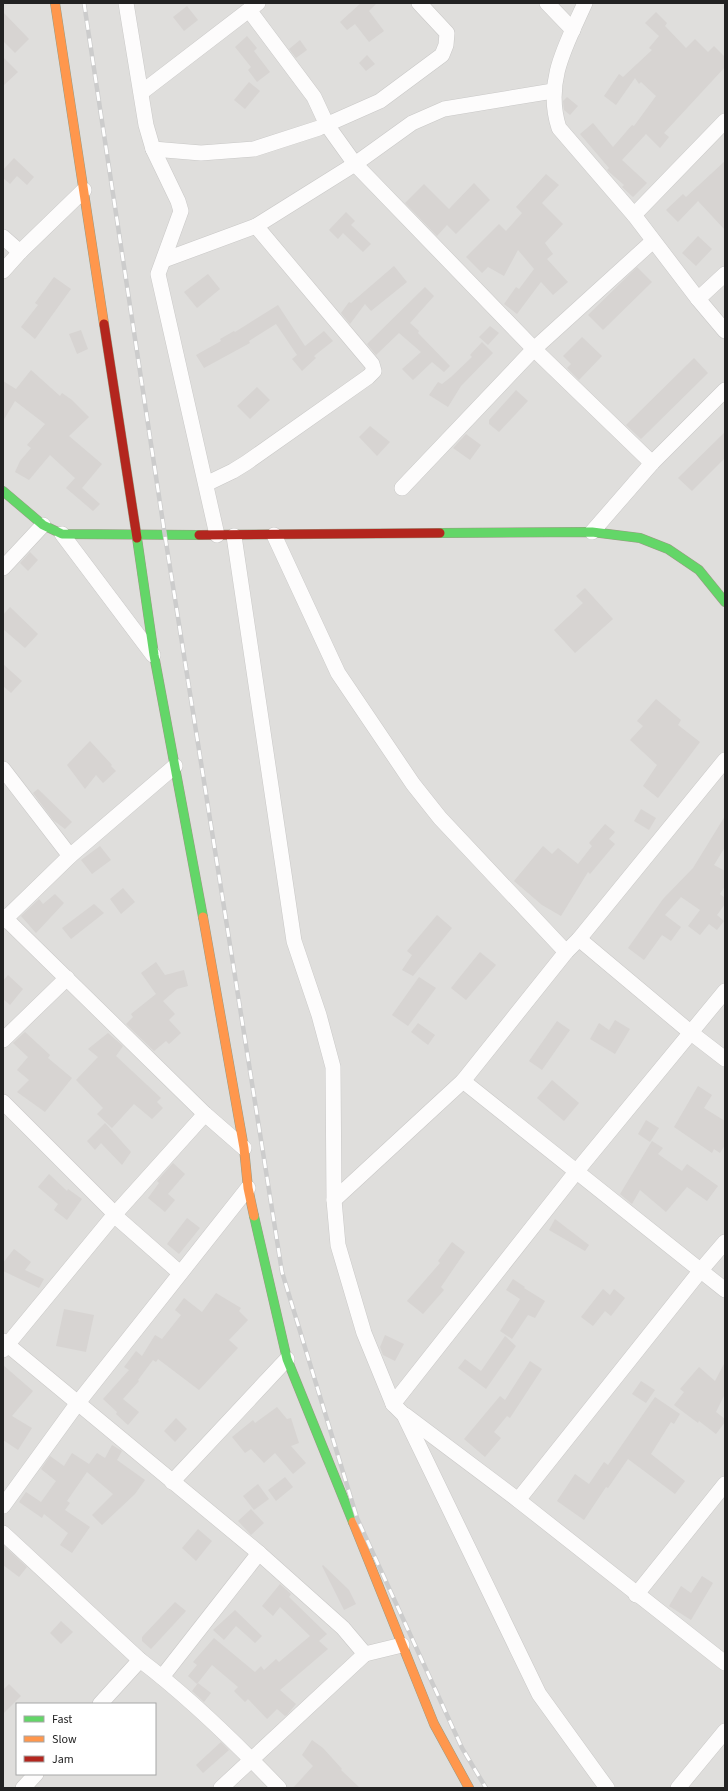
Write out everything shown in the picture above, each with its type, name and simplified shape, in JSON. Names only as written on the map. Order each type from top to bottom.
[{"type":"street","points":[[55,3],[154,656],[244,1148],[248,1188],[264,1262],[287,1360],[434,1724],[469,1788]]},
{"type":"street","points":[[126,3],[142,92],[146,125],[153,149],[178,201],[181,211],[158,274],[217,536]]},
{"type":"street","points":[[153,149],[201,153],[254,149],[327,125],[380,101],[442,55],[446,45],[447,33],[419,3]]},
{"type":"street","points":[[547,3],[573,30]]},
{"type":"street","points":[[584,3],[556,70],[553,91],[554,112],[559,128],[634,215],[698,299],[725,331]]},
{"type":"street","points":[[142,92],[253,6],[314,97],[327,125],[355,164],[534,350],[652,463]]},
{"type":"street","points":[[164,260],[256,226],[355,164],[412,123],[444,109],[553,91]]},
{"type":"street","points":[[634,215],[725,121]]},
{"type":"street","points":[[3,271],[20,252],[84,190]]},
{"type":"street","points":[[206,484],[234,471],[246,463],[368,377],[374,371],[372,364],[256,226]]},
{"type":"street","points":[[3,237],[20,252]]},
{"type":"street","points":[[402,488],[534,350],[653,241]]},
{"type":"street","points":[[698,299],[725,274]]},
{"type":"street","points":[[592,532],[652,463],[725,390]]},
{"type":"street","points":[[3,491],[43,525],[62,534],[234,536],[592,532],[640,538],[668,549],[684,558],[699,570],[725,602]]},
{"type":"street","points":[[3,568],[43,525]]},
{"type":"street","points":[[62,534],[154,656]]},
{"type":"street","points":[[274,535],[338,673],[413,784],[440,818],[566,952]]},
{"type":"street","points":[[234,536],[294,941],[319,1015],[333,1067],[334,1200],[338,1245],[364,1333],[393,1404],[725,1663]]},
{"type":"street","points":[[334,1200],[463,1081],[566,952],[579,939],[725,760]]},
{"type":"street","points":[[175,766],[70,856],[4,918],[205,1114],[244,1148]]},
{"type":"street","points":[[3,769],[70,856]]},
{"type":"street","points":[[579,939],[690,1032],[725,1059]]},
{"type":"street","points":[[3,1040],[67,978]]},
{"type":"street","points":[[393,1404],[576,1172],[725,991]]},
{"type":"street","points":[[463,1081],[725,1290]]},
{"type":"street","points":[[3,1102],[114,1214],[180,1273]]},
{"type":"street","points":[[205,1114],[114,1214],[5,1345],[259,1553],[343,1628],[365,1654]]},
{"type":"street","points":[[3,1506],[77,1404],[248,1188]]},
{"type":"street","points":[[518,1500],[725,1242]]},
{"type":"street","points":[[172,1482],[287,1360]]},
{"type":"street","points":[[404,1414],[539,1694],[607,1788]]},
{"type":"street","points":[[636,1595],[725,1484]]},
{"type":"street","points":[[3,1533],[140,1660],[162,1677],[251,1759],[278,1788]]},
{"type":"street","points":[[162,1677],[259,1553]]},
{"type":"street","points":[[221,1788],[365,1654],[402,1645]]},
{"type":"street","points":[[101,1703],[140,1660]]},
{"type":"street","points":[[678,1788],[725,1731]]},
{"type":"street","points":[[23,1788],[35,1775]]},
{"type":"shaded area","points":[[3,3],[725,3],[725,1788],[3,1788]]},
{"type":"building","points":[[361,3],[377,3],[369,11],[384,31],[369,42],[355,24],[347,30],[340,22]]},
{"type":"building","points":[[187,6],[198,20],[184,31],[173,17]]},
{"type":"building","points":[[3,12],[29,39],[15,53],[3,41]]},
{"type":"building","points":[[656,12],[667,23],[665,26],[686,48],[695,39],[708,52],[714,46],[725,57],[725,67],[664,133],[669,137],[660,148],[646,134],[622,160],[647,183],[633,197],[622,187],[624,185],[607,170],[609,168],[580,134],[593,123],[613,147],[632,125],[634,126],[656,96],[641,82],[639,84],[635,78],[616,105],[604,96],[619,74],[623,77],[652,50],[649,48],[659,36],[645,23]]},
{"type":"building","points":[[247,36],[257,48],[254,51],[270,72],[257,82],[248,70],[251,67],[235,47]]},
{"type":"building","points":[[300,40],[307,50],[296,58],[289,49]]},
{"type":"building","points":[[367,55],[375,64],[366,71],[359,63]]},
{"type":"building","points":[[3,57],[18,72],[3,86]]},
{"type":"building","points":[[249,82],[260,91],[245,109],[234,100]]},
{"type":"building","points":[[567,97],[578,106],[570,115],[564,110],[563,101]]},
{"type":"building","points":[[14,158],[34,177],[27,185],[17,176],[10,184],[3,178],[3,170]]},
{"type":"building","points":[[725,161],[725,230],[698,201],[678,222],[666,210],[683,194],[686,197]]},
{"type":"building","points":[[546,174],[559,185],[542,203],[563,224],[545,243],[553,254],[547,259],[568,282],[553,295],[541,282],[517,314],[504,304],[516,287],[519,289],[534,269],[518,250],[504,276],[488,267],[482,273],[466,257],[499,224],[506,231],[522,213],[516,207]]},
{"type":"building","points":[[474,183],[490,200],[456,234],[447,225],[437,236],[405,203],[424,184],[449,209]]},
{"type":"building","points":[[346,212],[355,221],[351,225],[371,244],[363,252],[343,233],[338,239],[329,230]]},
{"type":"building","points":[[698,236],[712,249],[696,266],[682,253]]},
{"type":"building","points":[[394,266],[407,282],[371,311],[365,304],[350,324],[341,313],[349,302],[351,303]]},
{"type":"building","points":[[637,267],[652,282],[603,330],[588,315]]},
{"type":"building","points":[[208,274],[220,289],[197,308],[184,292]]},
{"type":"building","points":[[54,277],[71,289],[35,339],[21,327],[38,305],[35,303]]},
{"type":"building","points":[[425,287],[434,296],[410,323],[450,366],[444,372],[432,362],[413,380],[402,369],[421,352],[399,333],[376,355],[367,344]]},
{"type":"building","points":[[278,305],[305,346],[324,331],[333,341],[314,356],[316,358],[302,371],[292,359],[297,355],[276,324],[249,341],[250,343],[204,368],[196,355]]},
{"type":"building","points":[[490,326],[499,333],[488,345],[479,337]]},
{"type":"building","points":[[81,330],[88,349],[77,354],[69,334]]},
{"type":"building","points":[[582,337],[602,356],[579,380],[567,368],[571,364],[563,356]]},
{"type":"building","points":[[482,342],[493,353],[461,386],[448,407],[429,395],[438,382],[442,384],[472,357],[470,355]]},
{"type":"building","points":[[694,358],[708,373],[641,439],[626,425]]},
{"type":"building","points":[[31,370],[60,396],[62,393],[72,400],[89,417],[69,436],[102,464],[82,488],[100,504],[93,511],[66,488],[75,478],[50,455],[29,480],[15,472],[20,461],[31,448],[27,445],[45,424],[15,401],[3,421],[3,381],[16,389]]},
{"type":"building","points":[[257,387],[270,400],[250,419],[237,406]]},
{"type":"building","points":[[516,390],[528,401],[499,432],[489,424],[489,420]]},
{"type":"building","points":[[370,426],[390,442],[377,456],[359,437]]},
{"type":"building","points":[[725,432],[725,458],[692,491],[678,478]]},
{"type":"building","points":[[466,434],[481,445],[470,460],[453,448]]},
{"type":"building","points":[[30,552],[38,560],[28,571],[20,563]]},
{"type":"building","points":[[585,588],[613,619],[575,653],[554,630],[583,603],[576,596]]},
{"type":"building","points":[[10,607],[38,634],[25,648],[3,629],[3,615]]},
{"type":"building","points":[[3,664],[22,681],[11,693],[3,686]]},
{"type":"building","points":[[656,699],[681,720],[678,725],[700,742],[658,798],[643,786],[657,765],[630,740],[643,726],[637,721]]},
{"type":"building","points":[[90,741],[116,771],[103,783],[96,775],[85,789],[67,765]]},
{"type":"building","points":[[38,789],[72,822],[65,829],[53,820],[33,793]]},
{"type":"building","points":[[641,809],[656,818],[649,830],[634,821]]},
{"type":"building","points":[[725,816],[725,847],[714,865],[725,871],[725,886],[720,894],[725,898],[725,904],[717,915],[724,921],[717,930],[709,924],[700,935],[688,926],[700,910],[681,897],[665,915],[681,927],[671,941],[662,935],[644,960],[628,948],[663,899],[693,868]]},
{"type":"building","points":[[605,824],[615,832],[609,839],[615,844],[590,874],[588,872],[561,916],[542,905],[514,881],[543,846],[552,854],[558,848],[578,864],[592,846],[589,843]]},
{"type":"building","points":[[100,846],[111,860],[92,874],[81,860]]},
{"type":"building","points":[[123,888],[135,902],[121,914],[110,899]]},
{"type":"building","points":[[55,894],[64,903],[36,933],[21,916],[39,899],[43,904]]},
{"type":"building","points":[[94,904],[104,913],[71,939],[62,928]]},
{"type":"building","points":[[437,915],[452,928],[413,976],[402,970],[412,955],[407,951]]},
{"type":"building","points":[[480,952],[496,965],[466,1000],[451,988]]},
{"type":"building","points":[[156,962],[165,975],[184,970],[188,986],[177,989],[163,1001],[175,1014],[169,1020],[181,1033],[169,1044],[166,1041],[154,1051],[126,1024],[133,1017],[131,1014],[156,994],[141,973]]},
{"type":"building","points":[[8,975],[23,989],[10,1005],[3,999],[3,981]]},
{"type":"building","points":[[419,977],[436,988],[408,1026],[392,1015]]},
{"type":"building","points":[[615,1020],[630,1029],[615,1054],[590,1039],[599,1023],[609,1030]]},
{"type":"building","points":[[557,1021],[570,1030],[542,1070],[529,1061]]},
{"type":"building","points":[[418,1023],[435,1035],[428,1045],[411,1032]]},
{"type":"building","points":[[25,1032],[50,1055],[48,1058],[72,1078],[45,1112],[17,1092],[29,1080],[17,1070],[28,1057],[13,1043]]},
{"type":"building","points":[[108,1033],[123,1046],[116,1056],[161,1098],[157,1102],[163,1108],[152,1119],[134,1104],[112,1128],[97,1114],[103,1108],[76,1080],[98,1057],[88,1049]]},
{"type":"building","points":[[552,1080],[579,1103],[564,1121],[537,1098]]},
{"type":"building","points":[[698,1086],[712,1095],[704,1108],[725,1121],[725,1145],[720,1153],[714,1149],[712,1153],[674,1127]]},
{"type":"building","points":[[646,1120],[659,1128],[650,1142],[638,1134]]},
{"type":"building","points":[[105,1123],[131,1152],[122,1165],[101,1143],[95,1150],[87,1141]]},
{"type":"building","points":[[652,1141],[663,1148],[658,1154],[682,1171],[687,1164],[718,1186],[707,1201],[687,1187],[666,1212],[640,1190],[632,1204],[620,1194]]},
{"type":"building","points":[[173,1163],[185,1174],[168,1194],[175,1200],[165,1212],[148,1198],[159,1183],[157,1181]]},
{"type":"building","points":[[49,1174],[67,1191],[68,1189],[82,1199],[67,1220],[54,1210],[58,1204],[38,1187]]},
{"type":"building","points":[[187,1218],[200,1228],[179,1254],[167,1244]]},
{"type":"building","points":[[555,1219],[589,1245],[585,1251],[549,1230]]},
{"type":"building","points":[[452,1242],[465,1252],[441,1287],[444,1290],[423,1314],[407,1301],[440,1263],[438,1261]]},
{"type":"building","points":[[14,1249],[31,1262],[25,1270],[44,1279],[39,1288],[3,1271],[3,1263]]},
{"type":"building","points":[[513,1279],[545,1301],[535,1318],[528,1315],[512,1339],[500,1331],[520,1299],[506,1290]]},
{"type":"building","points":[[603,1289],[610,1295],[614,1289],[625,1298],[611,1316],[605,1311],[593,1326],[581,1317]]},
{"type":"building","points":[[216,1293],[241,1308],[239,1311],[248,1320],[229,1340],[238,1348],[199,1390],[158,1359],[156,1362],[153,1360],[138,1380],[139,1381],[123,1399],[139,1412],[128,1425],[103,1399],[129,1370],[124,1367],[136,1351],[142,1356],[155,1335],[162,1339],[181,1315],[175,1310],[184,1298],[202,1312]]},
{"type":"building","points":[[64,1309],[94,1315],[86,1352],[56,1346]]},
{"type":"building","points":[[385,1335],[404,1344],[395,1361],[383,1355],[380,1347]]},
{"type":"building","points":[[505,1336],[516,1346],[486,1389],[458,1368],[465,1359],[481,1371]]},
{"type":"building","points":[[530,1361],[542,1369],[510,1418],[507,1416],[494,1432],[501,1438],[485,1457],[464,1439],[500,1396],[505,1400]]},
{"type":"building","points":[[725,1362],[725,1394],[716,1412],[725,1419],[725,1422],[716,1434],[674,1405],[684,1392],[680,1389],[699,1367],[715,1381]]},
{"type":"building","points":[[3,1365],[33,1391],[12,1416],[32,1428],[18,1450],[3,1440]]},
{"type":"building","points":[[641,1381],[655,1390],[646,1403],[632,1394]]},
{"type":"building","points":[[655,1397],[680,1414],[674,1424],[671,1422],[651,1454],[685,1481],[675,1494],[628,1459],[608,1488],[606,1487],[584,1520],[557,1501],[575,1474],[589,1484],[604,1462],[608,1465]]},
{"type":"building","points":[[277,1407],[287,1419],[291,1418],[299,1443],[291,1446],[306,1463],[293,1474],[275,1453],[264,1463],[251,1449],[245,1453],[232,1437],[253,1420],[255,1423]]},
{"type":"building","points":[[176,1418],[187,1429],[175,1442],[164,1431]]},
{"type":"building","points":[[112,1445],[122,1451],[117,1460],[145,1480],[135,1494],[102,1525],[92,1515],[113,1494],[87,1472],[67,1501],[70,1503],[65,1510],[90,1527],[72,1553],[60,1545],[68,1533],[44,1514],[42,1518],[19,1502],[26,1492],[41,1502],[56,1481],[41,1469],[50,1456],[64,1466],[72,1453],[89,1464],[97,1453],[105,1458]]},
{"type":"building","points":[[285,1477],[293,1487],[276,1501],[268,1490]]},
{"type":"building","points":[[258,1484],[269,1499],[254,1510],[243,1496]]},
{"type":"building","points":[[251,1509],[264,1523],[251,1535],[238,1521]]},
{"type":"building","points":[[198,1529],[212,1541],[196,1561],[182,1548]]},
{"type":"building","points":[[3,1545],[27,1567],[19,1577],[3,1565]]},
{"type":"building","points":[[323,1565],[349,1590],[356,1604],[344,1610],[322,1566]]},
{"type":"building","points":[[702,1576],[713,1583],[691,1620],[669,1606],[681,1586],[691,1593]]},
{"type":"building","points":[[280,1584],[291,1594],[289,1597],[327,1634],[319,1641],[328,1649],[280,1690],[296,1704],[287,1715],[285,1716],[277,1709],[267,1719],[248,1699],[245,1702],[234,1691],[238,1687],[212,1665],[197,1684],[188,1676],[197,1665],[193,1662],[214,1638],[255,1672],[261,1666],[264,1670],[276,1659],[279,1662],[310,1636],[280,1607],[273,1616],[262,1606]]},
{"type":"building","points":[[175,1602],[186,1611],[151,1649],[142,1641],[142,1637]]},
{"type":"building","points":[[235,1610],[262,1636],[255,1643],[236,1626],[224,1640],[213,1630]]},
{"type":"building","points":[[61,1621],[73,1632],[61,1644],[50,1633]]},
{"type":"building","points":[[198,1683],[211,1693],[204,1702],[192,1691]]},
{"type":"building","points":[[9,1684],[21,1696],[3,1714],[3,1690]]},
{"type":"building","points":[[312,1740],[323,1748],[342,1769],[341,1770],[360,1788],[293,1788],[313,1766],[302,1755]]},
{"type":"building","points":[[221,1742],[229,1750],[203,1773],[196,1765]]},
{"type":"railway","points":[[84,3],[165,536],[282,1272],[357,1518],[462,1748],[486,1788]]},
{"type":"traffic: fast","points":[[3,491],[43,525],[62,534],[199,535]]},
{"type":"traffic: fast","points":[[440,533],[592,532],[640,538],[668,549],[699,570],[725,602]]},
{"type":"traffic: fast","points":[[137,538],[154,655],[203,917]]},
{"type":"traffic: fast","points":[[254,1216],[287,1359],[353,1522]]},
{"type":"traffic: slow","points":[[55,3],[104,324]]},
{"type":"traffic: slow","points":[[203,917],[244,1148],[248,1188],[254,1216]]},
{"type":"traffic: slow","points":[[353,1522],[434,1724],[469,1788]]},
{"type":"traffic: jam","points":[[104,324],[137,538]]},
{"type":"traffic: jam","points":[[199,535],[440,533]]}]
